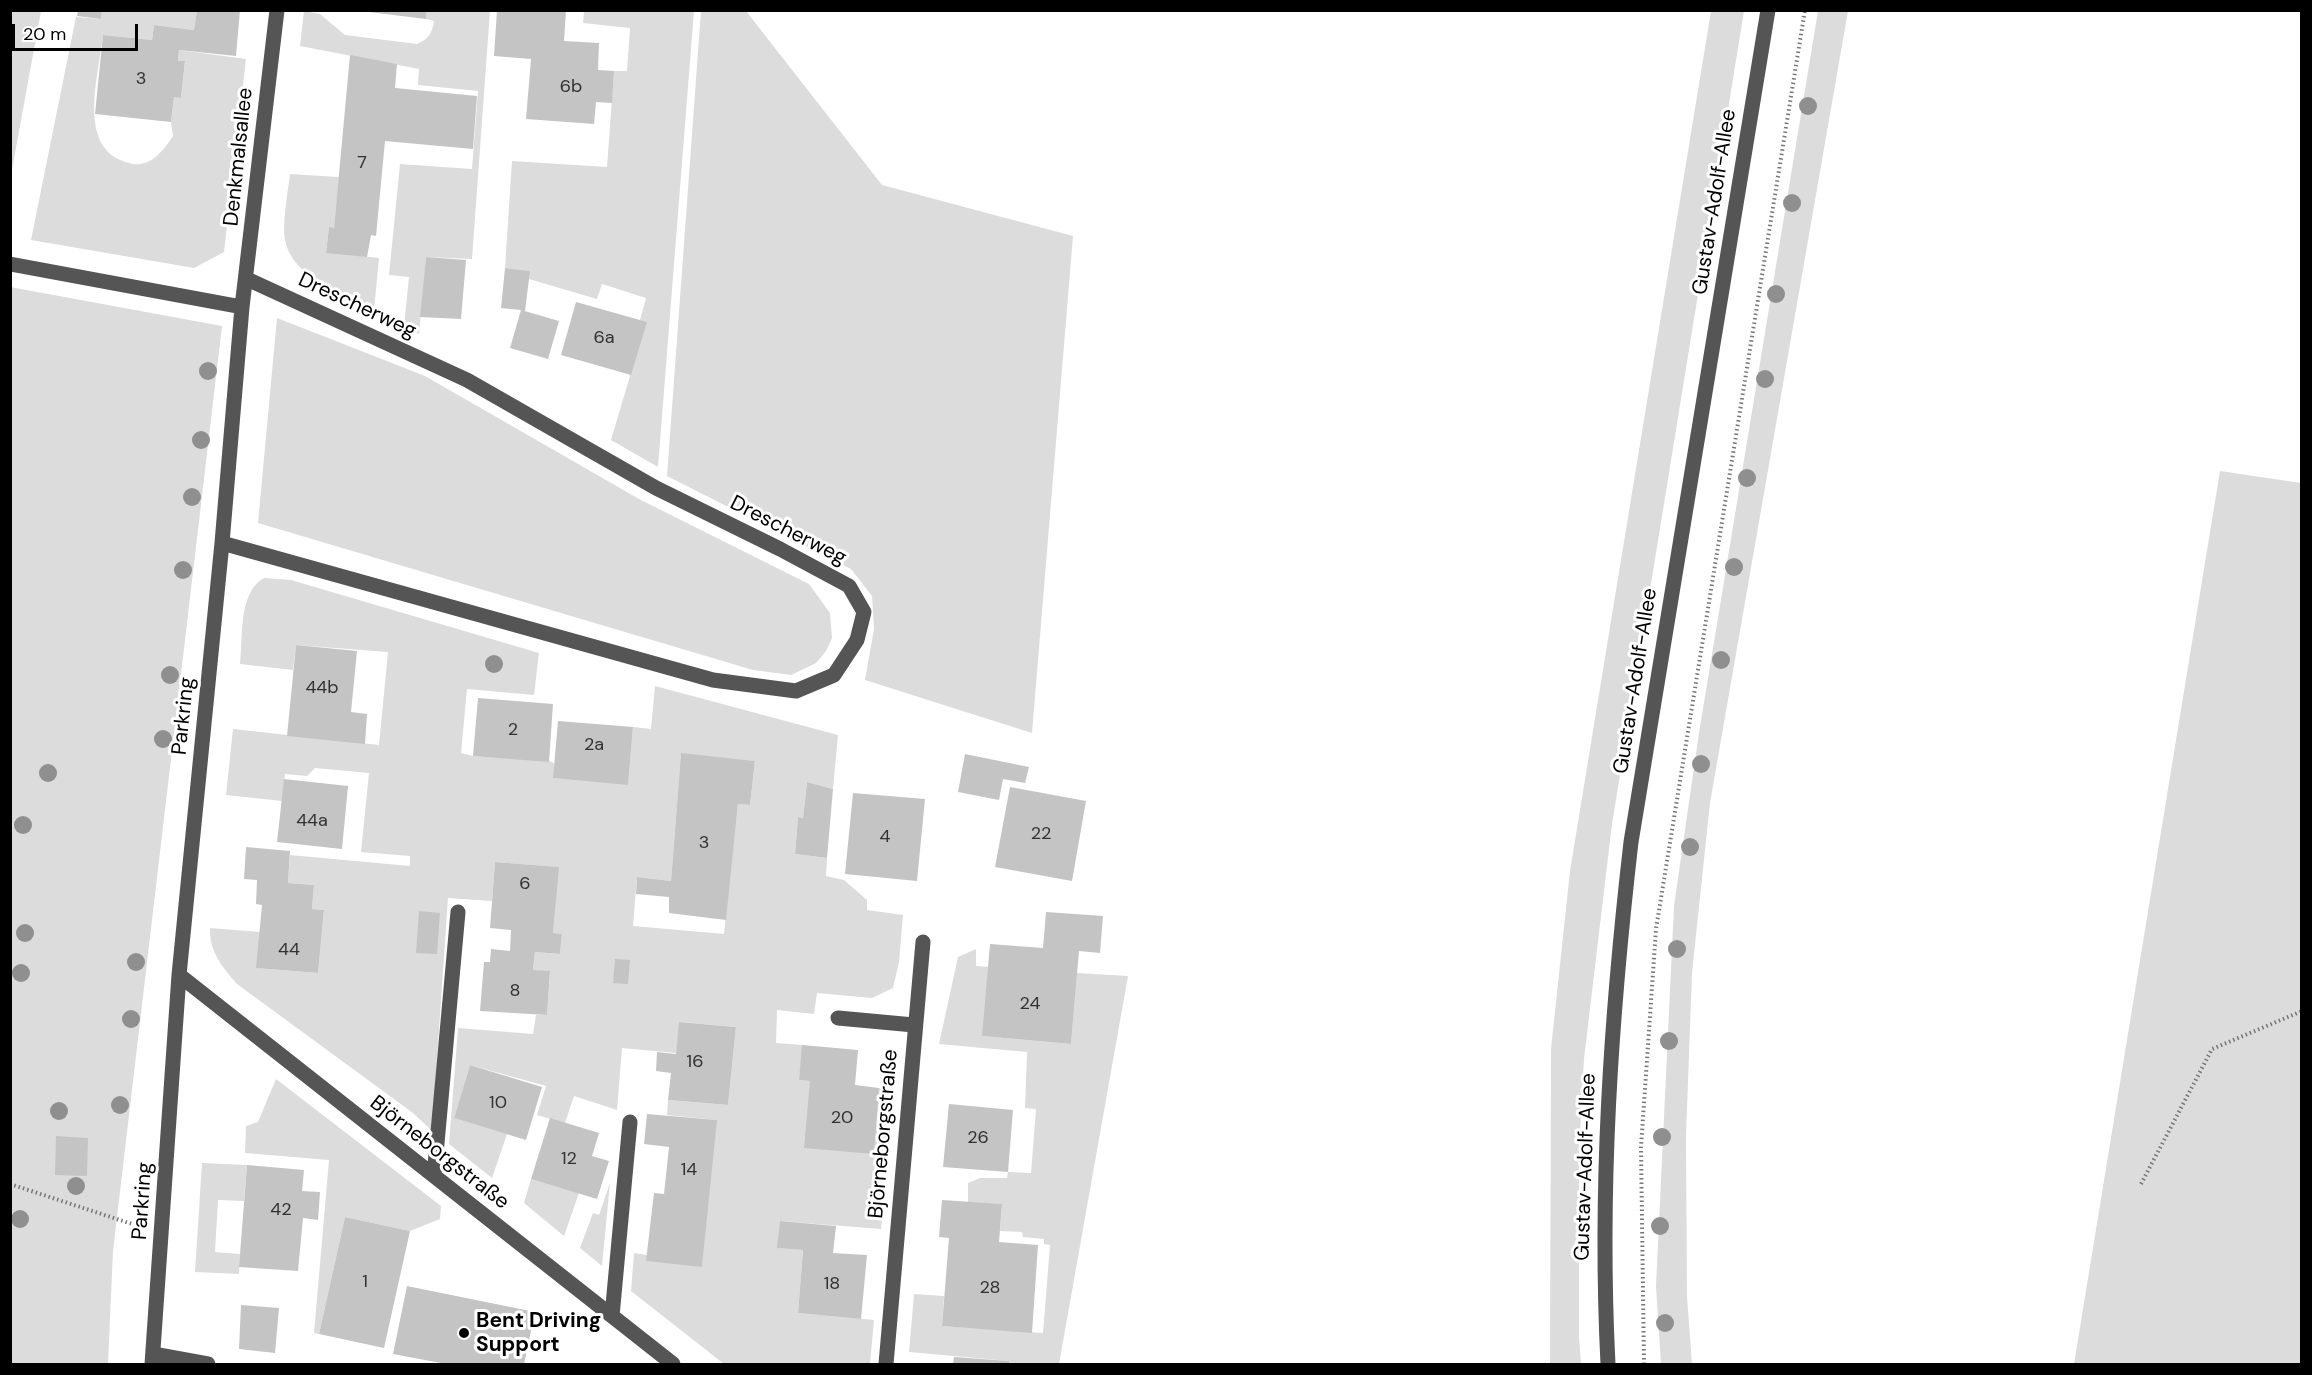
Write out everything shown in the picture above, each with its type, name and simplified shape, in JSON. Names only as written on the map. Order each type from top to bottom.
[{"type":"street","name":"Denkmalsallee","points":[[242,308],[277,10]]},
{"type":"street","name":"Gustav-Adolf-Allee","points":[[1608,1365],[1603,1274],[1607,1114],[1616,977],[1631,842],[1768,10]]},
{"type":"street","points":[[10,264],[242,308]]},
{"type":"street","name":"Drescherweg","points":[[222,543],[713,680],[796,691],[834,675],[857,640],[864,612],[849,586],[656,488],[467,380],[247,279]]},
{"type":"street","name":"Parkring","points":[[153,1359],[179,975],[222,543],[242,308]]},
{"type":"street","points":[[434,1176],[458,912]]},
{"type":"street","name":"Björneborgstraße","points":[[886,1365],[923,942]]},
{"type":"street","name":"Björneborgstraße","points":[[179,975],[673,1365]]},
{"type":"street","points":[[838,1018],[914,1025]]},
{"type":"street","points":[[612,1316],[630,1122]]},
{"type":"street","points":[[153,1359],[208,1365]]},
{"type":"path","points":[[1644,1365],[1641,1147],[1656,929],[1805,10]]},
{"type":"path","points":[[2141,1184],[2212,1049],[2301,1011]]},
{"type":"path","points":[[10,1184],[161,1233]]},
{"type":"shaded area","points":[[10,11],[41,11],[11,175]]},
{"type":"shaded area","points":[[102,11],[197,11],[194,30],[154,25],[152,40],[103,35],[95,90],[96,127],[102,143],[112,155],[129,163],[150,161],[160,153],[173,136],[171,122],[174,97],[181,98],[185,62],[178,61],[179,50],[246,59],[224,252],[194,268],[31,240],[76,17],[101,19]]},
{"type":"shaded area","points":[[304,11],[320,14],[345,35],[417,44],[429,36],[432,29],[434,21],[426,19],[427,11],[490,11],[472,259],[426,257],[419,334],[404,326],[409,277],[389,275],[400,164],[472,169],[478,91],[418,85],[419,69],[300,46]]},
{"type":"shaded area","points":[[584,11],[694,11],[658,467],[611,440],[646,322],[640,320],[646,298],[602,284],[597,299],[529,279],[529,271],[505,268],[512,161],[607,167],[614,71],[627,71],[630,28],[583,23]]},
{"type":"shaded area","points":[[701,11],[746,11],[882,185],[1073,236],[1032,733],[865,680],[874,629],[872,596],[851,569],[667,476]]},
{"type":"shaded area","points":[[1711,11],[1744,11],[1612,824],[1584,1059],[1579,1152],[1581,1364],[1550,1364],[1551,1049],[1570,871]]},
{"type":"shaded area","points":[[1818,11],[1848,11],[1710,803],[1692,973],[1686,1136],[1687,1296],[1692,1364],[1661,1364],[1656,1286],[1674,906],[1699,733]]},
{"type":"shaded area","points":[[290,174],[339,177],[334,228],[329,228],[326,252],[379,258],[374,310],[321,284],[298,265],[290,253],[285,240],[284,225]]},
{"type":"shaded area","points":[[10,287],[222,326],[113,1251],[108,1364],[11,1364]]},
{"type":"shaded area","points":[[277,318],[425,376],[639,499],[809,584],[830,613],[832,638],[826,651],[816,663],[791,675],[753,670],[258,523]]},
{"type":"shaded area","points":[[2220,471],[2301,483],[2301,1364],[2074,1364]]},
{"type":"shaded area","points":[[264,578],[291,580],[539,653],[534,695],[467,689],[461,753],[473,756],[549,761],[554,763],[554,778],[628,784],[633,727],[651,729],[655,686],[838,735],[833,789],[807,782],[803,818],[798,817],[795,854],[827,858],[826,876],[844,880],[867,900],[867,910],[903,915],[899,962],[893,988],[872,998],[817,993],[814,1014],[777,1010],[776,1043],[803,1045],[799,1080],[811,1081],[873,1154],[879,1088],[893,1088],[881,1229],[780,1221],[778,1248],[803,1250],[798,1313],[874,1320],[870,1364],[724,1364],[631,1291],[634,1253],[647,1255],[647,1261],[702,1266],[716,1120],[667,1115],[668,1100],[728,1105],[736,1027],[680,1022],[676,1053],[622,1048],[617,1110],[574,1096],[565,1123],[537,1115],[546,1086],[470,1065],[454,1118],[507,1134],[492,1178],[449,1144],[458,1028],[533,1034],[536,1015],[547,1015],[550,972],[533,970],[535,952],[560,954],[562,934],[553,933],[558,867],[495,862],[492,901],[448,898],[432,1131],[413,1113],[237,984],[226,971],[214,951],[210,928],[260,932],[257,968],[318,973],[324,910],[312,909],[314,885],[288,883],[290,855],[410,866],[410,856],[361,852],[369,773],[315,768],[307,776],[285,774],[282,801],[226,795],[233,729],[379,745],[388,652],[296,645],[293,670],[240,664],[243,617],[250,594]],"holes":[[[681,754],[755,761],[750,805],[738,804],[724,934],[633,926],[637,877],[671,881]]]},
{"type":"shaded area","points":[[976,949],[976,966],[989,967],[983,1036],[1071,1044],[1077,973],[1128,976],[1059,1364],[1009,1364],[1009,1361],[909,1352],[914,1294],[944,1296],[942,1326],[1043,1333],[1050,1245],[1044,1244],[1044,1239],[1023,1237],[1022,1232],[1000,1231],[1002,1204],[968,1202],[968,1183],[980,1178],[1007,1178],[1008,1172],[1031,1173],[1036,1109],[1025,1108],[1027,1052],[939,1044],[958,957]]},
{"type":"shaded area","points":[[276,1079],[441,1206],[440,1219],[410,1231],[345,1217],[319,1334],[314,1333],[329,1160],[245,1153],[246,1126],[258,1122]]},
{"type":"shaded area","points":[[202,1163],[247,1165],[244,1201],[218,1200],[215,1252],[240,1254],[239,1274],[195,1272]]},
{"type":"shaded area","points":[[531,1179],[579,1193],[564,1236],[524,1203]]},
{"type":"shaded area","points":[[610,1183],[602,1266],[580,1248],[593,1213],[599,1215]]},
{"type":"building","points":[[78,10],[102,10],[101,19],[77,16]]},
{"type":"building","points":[[197,10],[240,10],[236,56],[179,50],[178,61],[185,61],[181,98],[174,97],[171,122],[95,114],[103,35],[152,40],[154,25],[194,30]]},
{"type":"building","points":[[353,10],[427,10],[426,19]]},
{"type":"building","points":[[497,10],[566,10],[564,41],[599,43],[598,70],[614,71],[612,103],[596,102],[594,124],[526,119],[531,59],[494,56]]},
{"type":"building","points":[[350,55],[397,64],[395,88],[477,96],[473,149],[385,141],[376,236],[371,235],[367,257],[326,253],[329,227],[334,228]]},
{"type":"building","points":[[426,257],[466,260],[461,319],[420,317]]},
{"type":"building","points":[[505,268],[530,271],[525,311],[501,308]]},
{"type":"building","points":[[576,302],[647,322],[631,375],[561,355]]},
{"type":"building","points":[[521,310],[559,321],[548,359],[510,348]]},
{"type":"building","points":[[296,645],[357,651],[351,712],[367,714],[365,744],[287,736]]},
{"type":"building","points":[[478,698],[553,704],[549,762],[473,756]]},
{"type":"building","points":[[558,721],[633,727],[628,785],[553,778]]},
{"type":"building","points":[[681,753],[755,761],[750,805],[738,804],[726,920],[669,913],[669,897],[636,894],[637,877],[671,881]]},
{"type":"building","points":[[965,754],[1029,767],[1025,783],[1003,779],[999,800],[958,792]]},
{"type":"building","points":[[284,779],[348,786],[342,849],[277,842]]},
{"type":"building","points":[[807,782],[833,789],[827,858],[795,854],[798,817],[803,818]]},
{"type":"building","points":[[1010,787],[1086,801],[1072,881],[995,867]]},
{"type":"building","points":[[853,793],[925,799],[917,881],[845,874]]},
{"type":"building","points":[[246,847],[290,851],[288,883],[314,885],[312,909],[324,910],[318,973],[256,968],[262,905],[256,904],[257,880],[244,879]]},
{"type":"building","points":[[495,862],[559,867],[553,933],[562,934],[560,954],[535,952],[533,970],[550,971],[547,1015],[480,1011],[484,962],[490,962],[491,949],[510,951],[511,930],[490,928]]},
{"type":"building","points":[[419,911],[440,913],[437,954],[416,953]]},
{"type":"building","points":[[1046,912],[1103,916],[1100,953],[1079,951],[1071,1044],[982,1036],[990,944],[1043,948]]},
{"type":"building","points":[[615,959],[630,960],[628,984],[613,983]]},
{"type":"building","points":[[679,1022],[736,1027],[728,1105],[668,1100],[671,1073],[656,1071],[657,1052],[676,1054]]},
{"type":"building","points":[[802,1045],[858,1050],[855,1085],[879,1088],[874,1154],[804,1148],[810,1081],[799,1080]]},
{"type":"building","points":[[470,1065],[542,1087],[526,1140],[454,1118]]},
{"type":"building","points":[[949,1104],[1013,1110],[1008,1172],[943,1167]]},
{"type":"building","points":[[647,1114],[717,1120],[702,1267],[646,1261],[654,1193],[664,1194],[669,1147],[644,1144]]},
{"type":"building","points":[[550,1118],[599,1133],[592,1156],[609,1161],[597,1199],[531,1179]]},
{"type":"building","points":[[56,1136],[88,1138],[87,1176],[55,1175]]},
{"type":"building","points":[[247,1165],[304,1170],[302,1191],[320,1192],[318,1220],[303,1218],[298,1271],[239,1267]]},
{"type":"building","points":[[942,1200],[1002,1204],[999,1242],[1038,1245],[1032,1333],[942,1326],[949,1238],[939,1237]]},
{"type":"building","points":[[345,1217],[410,1231],[384,1348],[319,1334]]},
{"type":"building","points":[[780,1221],[836,1226],[833,1253],[867,1255],[861,1319],[798,1313],[803,1250],[777,1248]]},
{"type":"building","name":"Bent Driving Support","points":[[407,1286],[535,1312],[524,1364],[446,1364],[393,1354]]},
{"type":"building","points":[[241,1305],[279,1308],[275,1353],[239,1349]]},
{"type":"building","points":[[954,1357],[1009,1361],[1009,1364],[953,1364]]},
{"type":"place","name":"Bent Driving Support","points":[[464,1333]]}]
